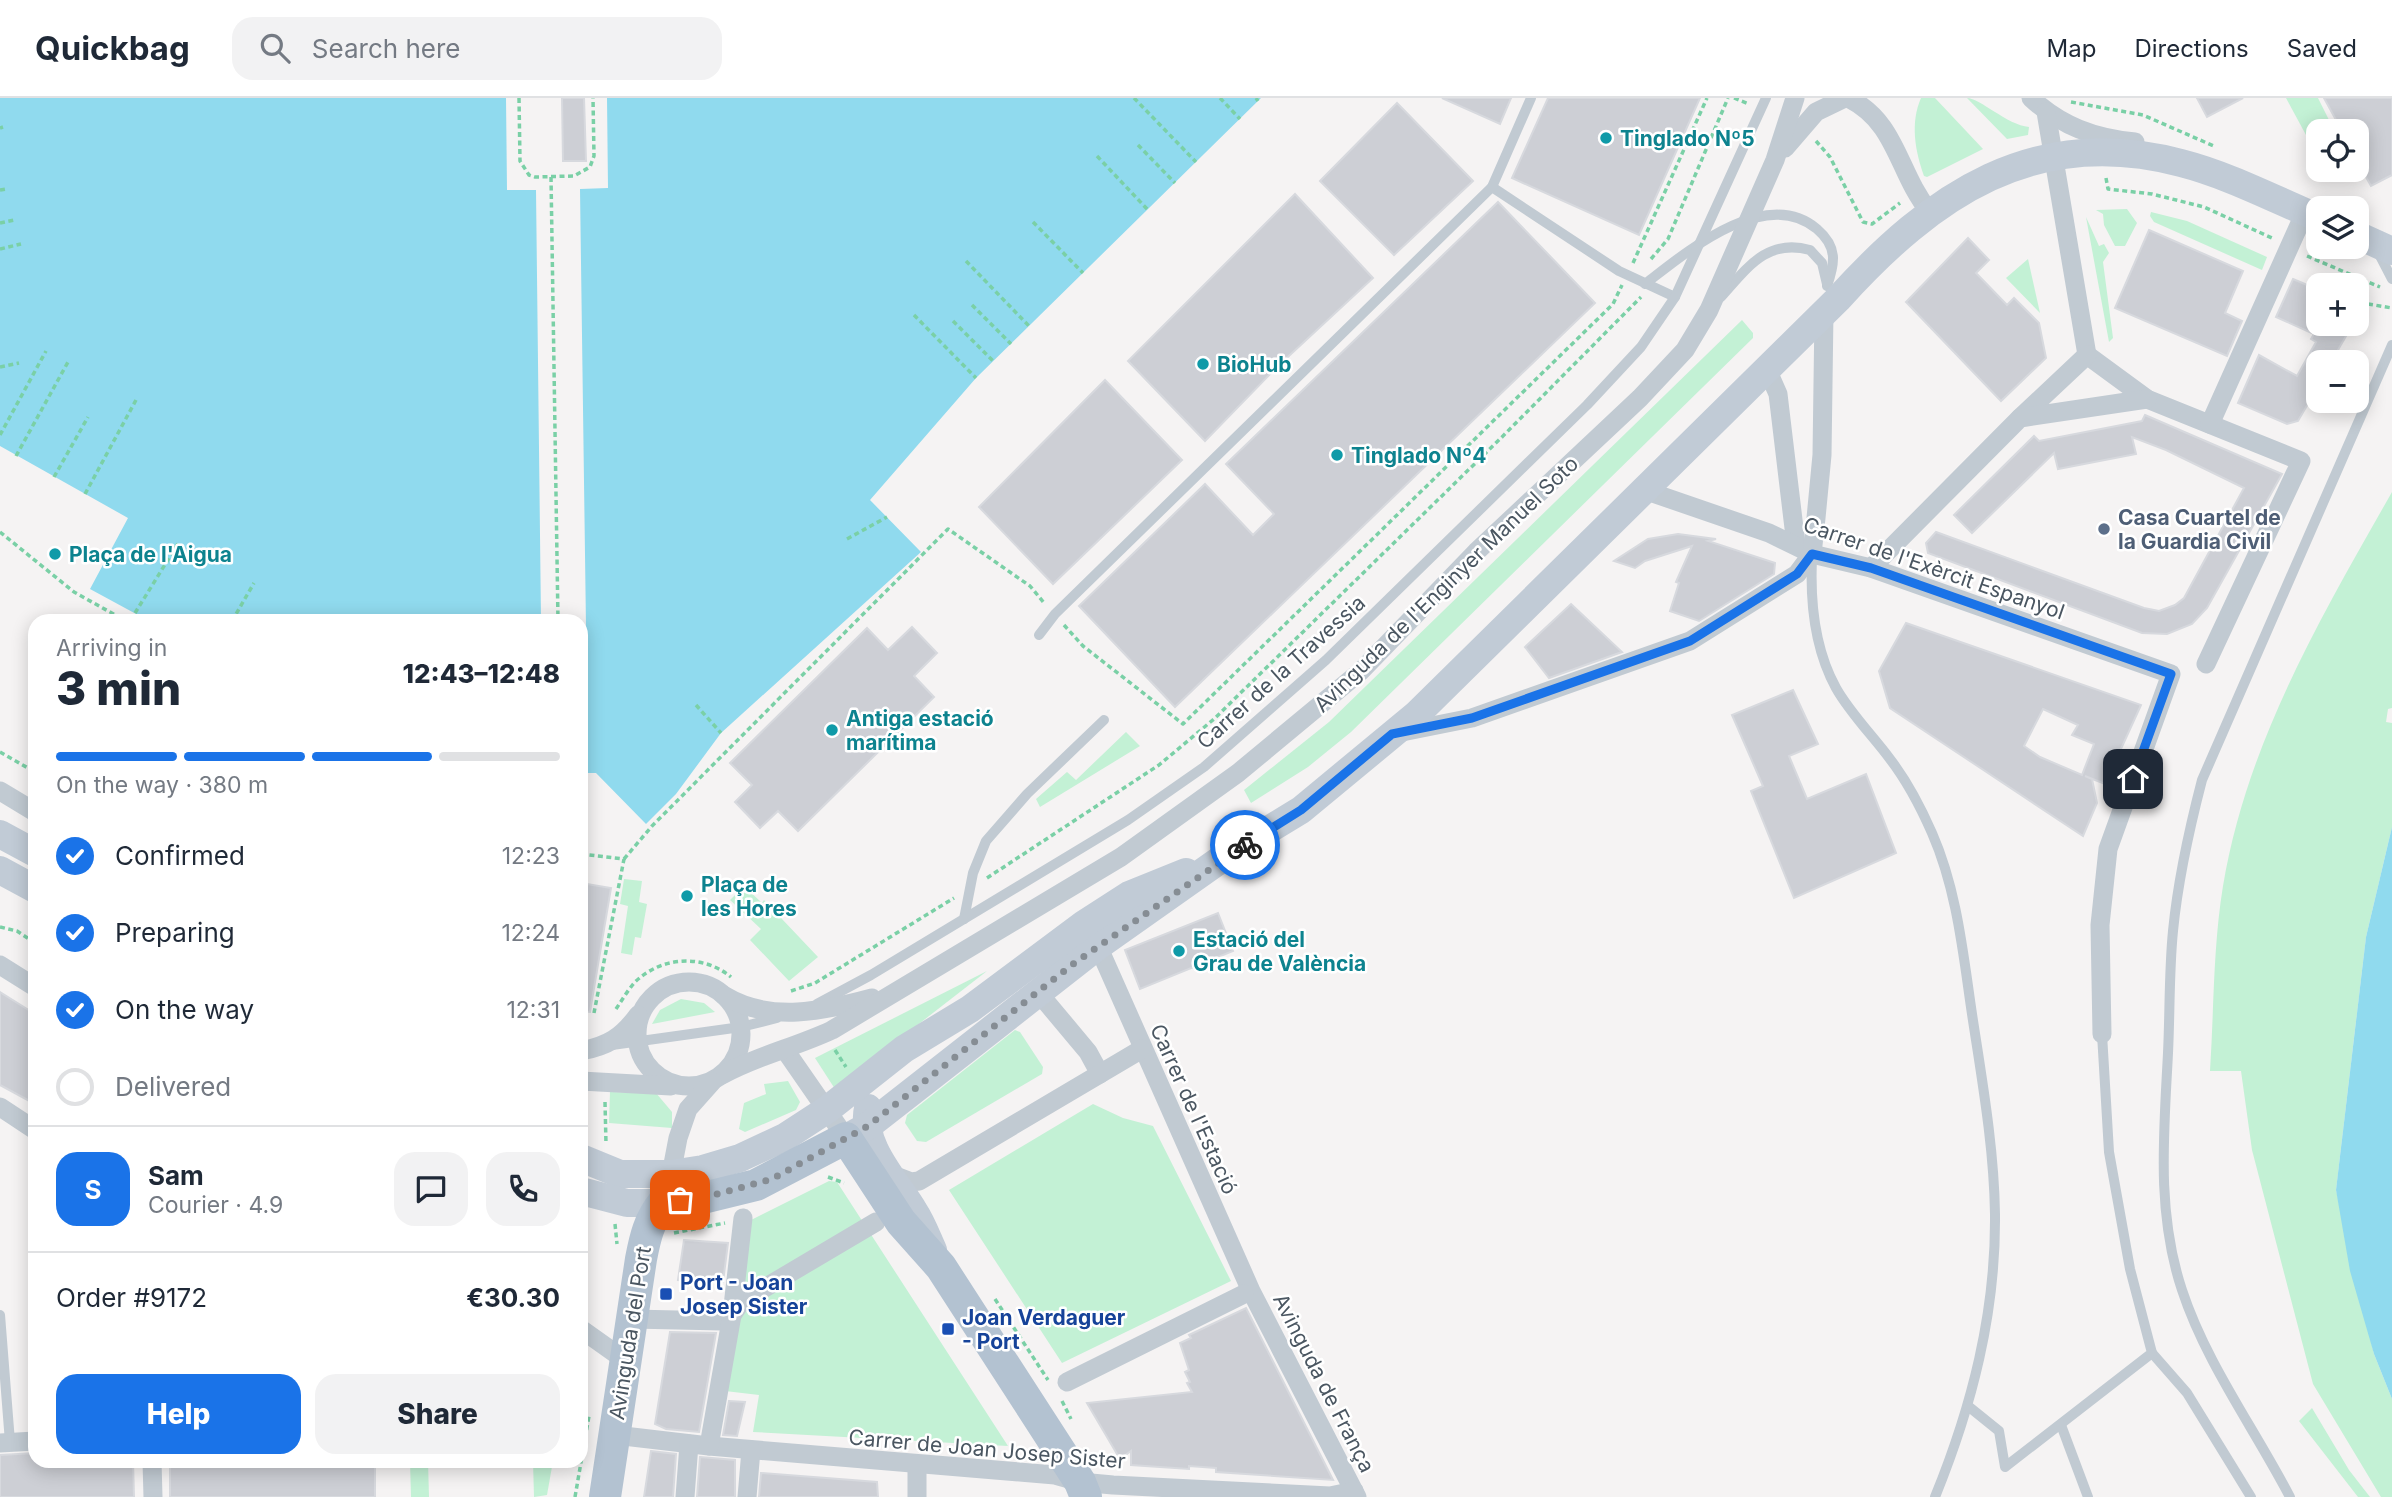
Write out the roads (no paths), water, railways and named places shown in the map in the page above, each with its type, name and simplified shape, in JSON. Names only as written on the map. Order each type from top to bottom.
[{"type":"main road","points":[[588,1193],[612,1200],[656,1202],[703,1198],[756,1185],[857,1132],[1098,946],[1224,857],[1301,810],[1417,714],[1767,369],[1826,299],[1929,211],[1983,180],[2076,153],[2134,153],[2210,172],[2306,212]]},
{"type":"main road","points":[[0,834],[28,849]]},
{"type":"main road","points":[[656,1202],[703,1170],[740,1158],[785,1137],[828,1109],[904,1049],[970,1009],[1084,924],[1129,895],[1224,857]]},
{"type":"main road","points":[[0,870],[28,885]]},
{"type":"main road","points":[[857,1132],[874,1097],[970,1009]]},
{"type":"main road","points":[[857,1132],[876,1149],[915,1212],[941,1267],[1083,1490]]},
{"type":"main road","points":[[857,1132],[901,1222],[941,1267]]},
{"type":"main road","points":[[594,1153],[656,1202]]},
{"type":"main road","name":"Avinguda del Port","points":[[605,1497],[632,1319],[656,1202]]},
{"type":"street","name":"Avinguda de l'Enginyer Manuel Soto","points":[[717,1079],[742,1064],[832,1030],[1121,857],[1287,734],[1361,671],[1476,552],[1640,398],[1685,350],[1709,310],[1776,160],[1795,98]]},
{"type":"street","points":[[1846,99],[1870,98]]},
{"type":"street","points":[[2031,98],[2065,124],[2106,139],[2138,142],[2171,151],[2210,172]]},
{"type":"street","name":"Avinguda de l'Enginyer Manuel Soto","points":[[1776,160],[1816,112],[1836,100],[1846,99]]},
{"type":"street","points":[[1846,99],[1867,108],[1884,127],[1914,193],[1929,211]]},
{"type":"street","points":[[2046,112],[2087,355],[2147,399],[2301,461],[2206,664]]},
{"type":"street","points":[[2210,425],[2306,227]]},
{"type":"street","points":[[1392,734],[1472,718],[1690,641],[1797,574],[1822,455],[1826,299]]},
{"type":"street","points":[[1871,568],[2020,418],[2087,355]]},
{"type":"street","points":[[1767,369],[1778,394],[1804,550]]},
{"type":"street","points":[[2020,418],[2147,399]]},
{"type":"street","name":"Carrer de l'Exèrcit Espanyol","points":[[1644,490],[1692,505],[1804,550],[1871,568],[2171,674],[2108,849],[2100,925],[2102,1034]]},
{"type":"street","points":[[0,792],[28,808]]},
{"type":"street","name":"Carrer de l'Estació","points":[[1098,946],[1247,1292]]},
{"type":"street","points":[[0,965],[28,983]]},
{"type":"street","points":[[588,1050],[606,1046],[620,1037],[659,992],[680,983],[696,982],[729,988],[741,1027],[737,1053],[688,1109],[656,1202]]},
{"type":"street","name":"Avinguda de l'Enginyer Manuel Soto","points":[[729,988],[762,1012],[805,1011],[842,1006],[909,984]]},
{"type":"street","points":[[1037,991],[1088,1052],[1100,1074]]},
{"type":"street","points":[[643,1008],[637,1025],[637,1043],[642,1059],[653,1073],[668,1083],[685,1087]]},
{"type":"street","points":[[890,1174],[911,1182],[919,1181],[1142,1049]]},
{"type":"street","points":[[785,1050],[828,1109],[857,1132]]},
{"type":"street","points":[[588,1081],[685,1087],[717,1079]]},
{"type":"street","points":[[0,1107],[28,1125]]},
{"type":"street","points":[[709,1446],[732,1315],[743,1219]]},
{"type":"street","points":[[632,1319],[722,1321],[732,1315],[741,1302],[876,1222]]},
{"type":"street","points":[[1067,1382],[1247,1292]]},
{"type":"street","name":"Avinguda de França","points":[[1247,1292],[1356,1494]]},
{"type":"street","points":[[588,1334],[626,1361]]},
{"type":"street","name":"Carrer de Joan Josep Sister","points":[[615,1435],[751,1450],[1055,1475],[1083,1490],[1330,1496],[1356,1494]]},
{"type":"street","points":[[5,1443],[28,1441]]},
{"type":"street","points":[[685,1497],[689,1444]]},
{"type":"street","points":[[747,1497],[751,1450]]},
{"type":"street","points":[[916,1497],[917,1464]]},
{"type":"street","points":[[152,1468],[153,1497]]},
{"type":"lane","points":[[1039,635],[1055,614],[1492,187],[1531,98]]},
{"type":"lane","name":"Carrer de la Travessia","points":[[606,1046],[741,1027],[805,1011],[1128,820],[1204,767],[1268,715],[1587,405],[1641,347],[1675,297],[1766,98]]},
{"type":"lane","points":[[1492,187],[1627,275],[1675,297]]},
{"type":"lane","points":[[1645,284],[1700,241],[1748,220],[1773,216],[1798,219],[1817,229],[1829,241],[1835,257],[1826,299]]},
{"type":"lane","points":[[2374,243],[2392,279]]},
{"type":"lane","points":[[1709,310],[1754,260],[1780,247],[1797,246],[1817,255],[1826,299]]},
{"type":"lane","points":[[2290,1497],[2259,1438],[2201,1340],[2181,1288],[2165,1221],[2161,1160],[2173,932],[2185,844],[2202,779],[2392,345]]},
{"type":"lane","points":[[1804,550],[1812,606],[1825,664],[1837,690],[1892,762],[1926,821],[1947,873],[1958,922],[1985,1101],[1995,1215],[1986,1328],[1968,1406],[1935,1497]]},
{"type":"lane","points":[[964,919],[979,853],[986,841],[1027,794],[1104,720]]},
{"type":"lane","points":[[2102,1034],[2109,1152],[2130,1269],[2152,1353],[2187,1393],[2251,1497]]},
{"type":"lane","points":[[0,1315],[5,1443]]},
{"type":"lane","points":[[1968,1406],[1999,1430],[2005,1466],[2152,1353]]},
{"type":"lane","points":[[2061,1425],[2088,1497]]},
{"type":"water","points":[[0,98],[506,98],[507,190],[536,190],[541,614],[136,614],[90,589],[128,518],[0,446]]},
{"type":"water","points":[[607,98],[1261,98],[976,378],[870,500],[921,552],[721,733],[676,794],[646,824],[596,773],[588,773],[588,614],[586,614],[580,189],[608,188]]},
{"type":"water","points":[[2392,827],[2392,1399],[2374,1354],[2350,1271],[2336,1190],[2366,937]]},
{"type":"place","name":"Tinglado Nº5","points":[[1606,138]]},
{"type":"place","name":"BioHub","points":[[1203,364]]},
{"type":"place","name":"Tinglado Nº4","points":[[1337,455]]},
{"type":"place","name":"Casa Cuartel de la Guardia Civil","points":[[2104,529]]},
{"type":"place","name":"Plaça de l'Aigua","points":[[55,554]]},
{"type":"place","name":"Antiga estació marítima","points":[[832,730]]},
{"type":"place","name":"Plaça de les Hores","points":[[687,896]]},
{"type":"place","name":"Estació del Grau de València","points":[[1179,951]]},
{"type":"place","name":"Port - Joan Josep Sister","points":[[666,1294]]},
{"type":"place","name":"Joan Verdaguer - Port","points":[[948,1329]]}]
